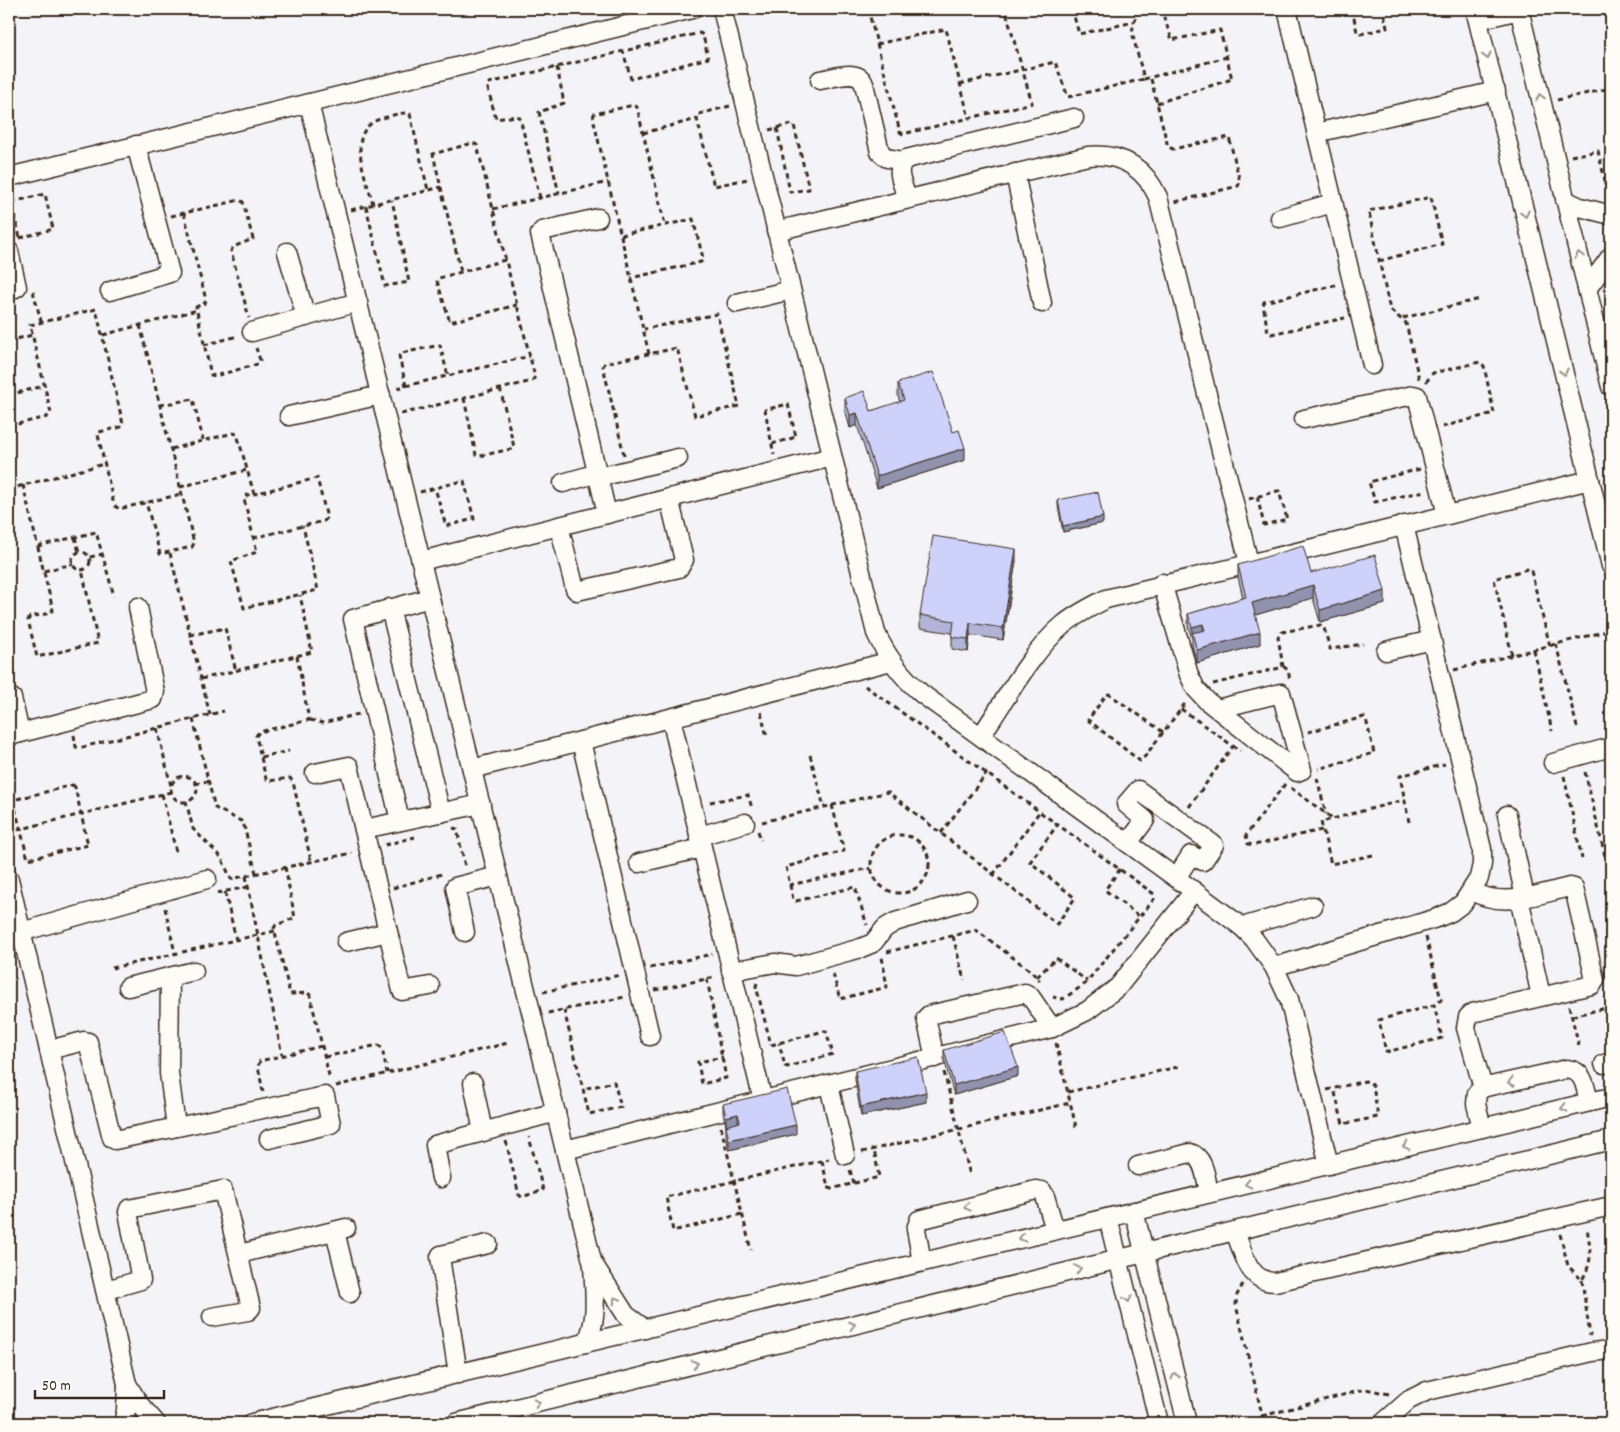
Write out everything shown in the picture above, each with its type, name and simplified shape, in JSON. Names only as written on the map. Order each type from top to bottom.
[{"type":"street","points":[[9,177],[692,9]]},
{"type":"street","points":[[722,9],[876,633],[891,661],[922,694],[1242,927],[1274,967],[1289,999],[1329,1165]]},
{"type":"street","points":[[1288,9],[1332,203],[1372,366]]},
{"type":"street","points":[[1611,387],[1519,9],[1477,14],[1611,566]]},
{"type":"street","points":[[820,80],[852,75],[860,78],[864,84],[880,152],[892,160],[903,161],[1074,118]]},
{"type":"street","points":[[1316,133],[1496,92]]},
{"type":"street","points":[[309,103],[593,1265],[594,1316],[591,1334],[586,1343]]},
{"type":"street","points":[[110,291],[170,274],[136,145]]},
{"type":"street","points":[[776,231],[1088,156],[1117,157],[1131,163],[1143,172],[1152,184],[1160,206],[1249,563]]},
{"type":"street","points":[[903,161],[899,171],[907,199]]},
{"type":"street","points":[[1015,174],[1042,303]]},
{"type":"street","points":[[1565,200],[1580,207],[1611,215]]},
{"type":"street","points":[[1280,218],[1332,203]]},
{"type":"street","points":[[598,218],[544,231],[540,234],[607,514]]},
{"type":"street","points":[[9,251],[17,288],[9,291]]},
{"type":"street","points":[[287,252],[306,317]]},
{"type":"street","points":[[1587,289],[1611,256]]},
{"type":"street","points":[[737,303],[791,290]]},
{"type":"street","points":[[252,332],[358,302]]},
{"type":"street","points":[[1304,419],[1419,393],[1447,515]]},
{"type":"street","points":[[289,416],[380,394]]},
{"type":"street","points":[[421,561],[832,457]]},
{"type":"street","points":[[563,483],[678,458]]},
{"type":"street","points":[[981,736],[1045,643],[1063,625],[1083,610],[1106,599],[1162,583],[1590,480]]},
{"type":"street","points":[[559,526],[574,588],[577,591],[680,568],[684,560],[669,498]]},
{"type":"street","points":[[1274,967],[1451,912],[1472,892],[1479,878],[1482,864],[1482,849],[1404,525]]},
{"type":"street","points":[[1162,583],[1189,676],[1196,689],[1217,709],[1297,772],[1302,770],[1281,693],[1217,709]]},
{"type":"street","points":[[400,821],[353,620],[356,617],[430,598]]},
{"type":"street","points":[[12,698],[14,734],[154,697],[138,607]]},
{"type":"street","points":[[390,608],[440,813]]},
{"type":"street","points":[[1386,651],[1432,640]]},
{"type":"street","points":[[472,769],[891,661]]},
{"type":"street","points":[[671,718],[763,1101]]},
{"type":"street","points":[[581,741],[650,1036]]},
{"type":"street","points":[[1557,762],[1611,746]]},
{"type":"street","points":[[315,773],[348,766],[402,992],[430,986]]},
{"type":"street","points":[[1128,843],[1145,820],[1126,804],[1136,790],[1214,846],[1203,861],[1191,855],[1176,878]]},
{"type":"street","points":[[364,829],[481,804]]},
{"type":"street","points":[[1507,815],[1541,996]]},
{"type":"street","points":[[639,863],[701,842],[750,819]]},
{"type":"street","points":[[465,932],[455,887],[498,876]]},
{"type":"street","points":[[9,879],[127,1384],[126,1411],[123,1423]]},
{"type":"street","points":[[21,932],[211,886]]},
{"type":"street","points":[[1472,892],[1496,901],[1570,887],[1577,892],[1595,980],[1592,985],[1477,1010],[1468,1017],[1466,1028],[1483,1088]]},
{"type":"street","points":[[565,1150],[1052,1028],[1087,1011],[1118,987],[1194,891]]},
{"type":"street","points":[[732,971],[775,963],[794,966],[829,957],[876,951],[885,928],[895,922],[967,900]]},
{"type":"street","points":[[1242,927],[1313,906]]},
{"type":"street","points":[[346,942],[388,932]]},
{"type":"street","points":[[128,987],[194,971]]},
{"type":"street","points":[[170,977],[169,1073],[176,1127]]},
{"type":"street","points":[[938,1057],[926,1018],[930,1015],[1025,994],[1030,996],[1052,1028]]},
{"type":"street","points":[[49,1050],[84,1041],[88,1042],[113,1140],[324,1095],[332,1122],[330,1124],[269,1139]]},
{"type":"street","points":[[1482,1128],[1476,1098],[1477,1093],[1483,1088],[1567,1070],[1575,1070],[1582,1077],[1589,1102]]},
{"type":"street","points":[[473,1083],[483,1132]]},
{"type":"street","points":[[829,1084],[845,1156]]},
{"type":"street","points":[[252,1423],[1611,1097]]},
{"type":"street","points":[[441,1178],[435,1145],[556,1112]]},
{"type":"street","points":[[456,1423],[1118,1259],[1611,1140]]},
{"type":"street","points":[[1138,1166],[1190,1153],[1195,1155],[1201,1163],[1210,1193]]},
{"type":"street","points":[[106,1290],[139,1281],[141,1278],[128,1212],[130,1209],[223,1190],[239,1254],[250,1310],[212,1317]]},
{"type":"street","points":[[922,1262],[916,1229],[918,1220],[1036,1190],[1042,1191],[1045,1196],[1055,1230]]},
{"type":"street","points":[[1236,1231],[1251,1270],[1264,1281],[1275,1282],[1611,1206]]},
{"type":"street","points":[[1134,1211],[1187,1423]]},
{"type":"street","points":[[1108,1218],[1159,1423]]},
{"type":"street","points":[[239,1254],[340,1230],[350,1293]]},
{"type":"street","points":[[458,1374],[440,1256],[488,1244]]},
{"type":"street","points":[[593,1265],[626,1315],[645,1329]]},
{"type":"street","points":[[1383,1423],[1409,1400],[1427,1391],[1592,1352],[1611,1350]]},
{"type":"street","points":[[127,1384],[139,1404],[156,1423]]},
{"type":"path","points":[[868,9],[901,134],[1032,104],[1024,69],[1005,9]]},
{"type":"path","points":[[1072,9],[1079,34],[1134,22]]},
{"type":"path","points":[[1137,9],[1133,35],[1144,79]]},
{"type":"path","points":[[1157,103],[1231,81],[1227,57],[1219,30],[1170,39],[1161,9]]},
{"type":"path","points":[[1352,9],[1359,34],[1386,28],[1383,9]]},
{"type":"path","points":[[877,44],[944,28],[969,118]]},
{"type":"path","points":[[540,198],[520,118],[518,116],[496,120],[487,85],[557,67],[624,51],[701,33],[708,58],[632,79],[629,77],[624,51]]},
{"type":"path","points":[[960,84],[1056,62],[1068,97],[1151,79],[1227,57]]},
{"type":"path","points":[[557,67],[564,103],[539,112],[559,193]]},
{"type":"path","points":[[1151,79],[1168,147],[1173,149],[1229,137],[1240,182],[1238,186],[1160,206]]},
{"type":"path","points":[[1542,104],[1611,88]]},
{"type":"path","points":[[643,133],[696,119],[699,114],[745,102]]},
{"type":"path","points":[[649,354],[593,116],[635,105],[665,225]]},
{"type":"path","points":[[373,204],[359,147],[365,128],[381,118],[405,113],[410,114],[428,190]]},
{"type":"path","points":[[696,119],[714,186],[763,176]]},
{"type":"path","points":[[752,134],[777,128],[794,125],[809,189],[791,192],[777,128]]},
{"type":"path","points":[[386,417],[534,379],[530,356],[475,143],[433,153],[461,272]]},
{"type":"path","points":[[1555,160],[1598,151],[1611,206]]},
{"type":"path","points":[[493,209],[608,182]]},
{"type":"path","points":[[336,214],[441,187]]},
{"type":"path","points":[[12,204],[14,200],[42,194],[47,197],[53,229],[20,238]]},
{"type":"path","points":[[1379,261],[1442,244],[1431,197],[1369,210],[1379,261],[1390,310],[1406,323],[1419,393]]},
{"type":"path","points":[[156,220],[184,213],[240,200],[243,202],[253,240],[233,247],[231,252],[260,360],[258,364],[215,376],[211,373],[196,310],[196,305],[205,303],[206,300],[184,213]]},
{"type":"path","points":[[366,206],[385,286],[409,282],[392,200]]},
{"type":"path","points":[[621,235],[694,219],[703,260],[631,278]]},
{"type":"path","points":[[505,260],[437,280],[448,321],[517,305]]},
{"type":"path","points":[[1352,282],[1264,302],[1268,332],[1271,334],[1359,315]]},
{"type":"path","points":[[1402,318],[1480,299]]},
{"type":"path","points":[[9,426],[50,415],[30,327],[33,324],[94,309],[98,313],[123,424],[98,434],[115,508],[182,494]]},
{"type":"path","points":[[102,335],[196,310]]},
{"type":"path","points":[[627,470],[603,364],[678,349],[696,416],[738,406],[717,314],[644,330]]},
{"type":"path","points":[[140,325],[194,544],[191,547],[170,553],[159,553],[146,502]]},
{"type":"path","points":[[204,345],[252,332]]},
{"type":"path","points":[[9,340],[32,335]]},
{"type":"path","points":[[406,386],[400,355],[420,349],[441,345],[448,376]]},
{"type":"path","points":[[380,394],[530,356]]},
{"type":"path","points":[[1419,393],[1433,374],[1480,362],[1484,366],[1495,411],[1491,415],[1427,430]]},
{"type":"path","points":[[9,395],[44,386]]},
{"type":"path","points":[[464,398],[476,455],[480,456],[511,449],[514,447],[500,388]]},
{"type":"path","points":[[160,405],[193,399],[203,440]]},
{"type":"path","points":[[772,444],[796,437],[788,404],[765,410],[777,471]]},
{"type":"path","points":[[171,449],[236,433],[254,494]]},
{"type":"path","points":[[9,489],[104,464]]},
{"type":"path","points":[[1435,465],[1370,481],[1371,492],[1376,502],[1440,487]]},
{"type":"path","points":[[180,488],[247,470]]},
{"type":"path","points":[[253,538],[303,526],[324,521],[327,518],[317,478],[247,495],[244,499],[256,553],[231,562],[243,607],[246,608],[316,591],[318,588],[303,526]]},
{"type":"path","points":[[405,496],[435,488],[464,481],[474,520],[446,526],[435,488]]},
{"type":"path","points":[[23,485],[53,610],[50,613],[30,617],[28,620],[36,655],[38,657],[98,643],[82,570],[73,564],[44,571]]},
{"type":"path","points":[[1234,502],[1257,496],[1279,491],[1286,519],[1264,525],[1257,496]]},
{"type":"path","points":[[38,546],[96,532],[114,596]]},
{"type":"path","points":[[75,536],[79,552]]},
{"type":"path","points":[[73,564],[73,557],[79,552],[84,552],[90,557]]},
{"type":"path","points":[[170,553],[210,715]]},
{"type":"path","points":[[90,557],[103,554]]},
{"type":"path","points":[[82,570],[89,565],[90,557]]},
{"type":"path","points":[[1512,655],[1494,579],[1527,569],[1531,571],[1550,646]]},
{"type":"path","points":[[201,679],[312,651],[300,595]]},
{"type":"path","points":[[1283,667],[1278,639],[1282,632],[1320,625],[1324,628],[1330,649],[1363,644]]},
{"type":"path","points":[[190,635],[224,628],[236,670]]},
{"type":"path","points":[[1440,674],[1611,630]]},
{"type":"path","points":[[1556,644],[1577,727]]},
{"type":"path","points":[[1534,650],[1552,731]]},
{"type":"path","points":[[297,656],[310,720]]},
{"type":"path","points":[[862,686],[868,687],[1154,894],[1154,899],[1087,981],[1063,999],[1049,995]]},
{"type":"path","points":[[1163,732],[1109,694],[1106,695],[1088,720],[1140,761],[1163,732],[1196,689]]},
{"type":"path","points":[[311,862],[293,780],[267,780],[256,736],[258,732],[310,720],[322,723],[374,710]]},
{"type":"path","points":[[752,714],[770,710]]},
{"type":"path","points":[[71,720],[78,748],[224,712]]},
{"type":"path","points":[[761,712],[767,737]]},
{"type":"path","points":[[1304,733],[1364,717],[1374,750],[1373,753],[1314,770]]},
{"type":"path","points":[[193,719],[215,808],[243,822],[256,873]]},
{"type":"path","points":[[157,728],[171,792],[177,799],[186,801],[195,795],[193,780],[183,776],[177,778],[171,786]]},
{"type":"path","points":[[1180,820],[1234,746]]},
{"type":"path","points":[[261,757],[289,752]]},
{"type":"path","points":[[810,755],[824,807]]},
{"type":"path","points":[[1581,755],[1605,856]]},
{"type":"path","points":[[1409,822],[1399,778],[1400,775],[1460,760]]},
{"type":"path","points":[[1557,762],[1582,859]]},
{"type":"path","points":[[941,833],[987,773]]},
{"type":"path","points":[[195,784],[208,781]]},
{"type":"path","points":[[1285,784],[1246,835],[1248,844],[1254,845],[1322,830]]},
{"type":"path","points":[[74,786],[82,814],[87,846],[28,859],[14,798],[74,786]]},
{"type":"path","points":[[9,832],[171,792]]},
{"type":"path","points":[[761,840],[756,824],[888,792],[993,875],[1058,923],[1076,898],[1030,863],[1058,824]]},
{"type":"path","points":[[708,793],[711,803],[748,795],[750,819]]},
{"type":"path","points":[[162,794],[176,852]]},
{"type":"path","points":[[1373,855],[1331,864],[1322,830],[1321,824],[1323,820],[1404,800]]},
{"type":"path","points":[[186,801],[193,829],[221,857],[229,878],[311,862],[424,835]]},
{"type":"path","points":[[829,957],[838,997],[841,999],[888,986],[855,887],[796,901],[789,885],[786,867],[844,851],[832,805]]},
{"type":"path","points":[[993,875],[1040,811]]},
{"type":"path","points":[[443,830],[457,829],[466,866],[462,869]]},
{"type":"path","points":[[892,836],[909,836],[916,840],[927,852],[929,860],[929,869],[922,884],[915,889],[900,893],[884,889],[873,876],[871,868],[871,860],[878,844],[892,836]]},
{"type":"path","points":[[285,867],[295,917],[293,920],[275,925],[275,931],[289,993],[292,996],[310,994],[332,1087],[508,1043]]},
{"type":"path","points":[[789,885],[871,868]]},
{"type":"path","points":[[1120,869],[1105,890],[1140,917]]},
{"type":"path","points":[[378,892],[444,874]]},
{"type":"path","points":[[246,876],[282,1056]]},
{"type":"path","points":[[211,886],[225,892],[248,886]]},
{"type":"path","points":[[225,892],[236,940]]},
{"type":"path","points":[[168,903],[165,908],[175,953]]},
{"type":"path","points":[[1422,922],[1441,997],[1439,1002],[1434,1005],[1379,1020],[1386,1052],[1442,1038],[1434,1005]]},
{"type":"path","points":[[876,951],[975,930],[979,931],[1037,978],[1044,988]]},
{"type":"path","points":[[112,968],[275,931]]},
{"type":"path","points":[[953,936],[964,980]]},
{"type":"path","points":[[1037,978],[1056,958],[1087,981]]},
{"type":"path","points":[[706,979],[722,1057],[726,1079],[702,1084],[698,1062],[722,1057]]},
{"type":"path","points":[[767,981],[756,985],[771,1045]]},
{"type":"path","points":[[1566,990],[1578,1046]]},
{"type":"path","points":[[1572,1016],[1611,1007]]},
{"type":"path","points":[[564,1010],[583,1089],[590,1115],[621,1107],[614,1082],[583,1089]]},
{"type":"path","points":[[1052,1028],[1076,1128]]},
{"type":"path","points":[[751,1050],[826,1031],[833,1054],[787,1067],[785,1066],[779,1043]]},
{"type":"path","points":[[324,1057],[378,1045],[382,1048],[388,1073]]},
{"type":"path","points":[[267,1107],[258,1064],[260,1061],[322,1046]]},
{"type":"path","points":[[938,1057],[970,1175]]},
{"type":"path","points":[[1068,1092],[1182,1066]]},
{"type":"path","points":[[1312,1094],[1334,1089],[1370,1082],[1379,1116],[1343,1124],[1334,1089]]},
{"type":"path","points":[[718,1112],[751,1250]]},
{"type":"path","points":[[502,1126],[519,1196],[541,1192],[543,1189],[525,1120]]},
{"type":"path","points":[[822,1161],[828,1188],[831,1189],[879,1177],[874,1149]]},
{"type":"path","points":[[1582,1280],[1590,1267],[1592,1257],[1584,1212]]},
{"type":"path","points":[[1556,1218],[1568,1266],[1582,1280],[1592,1352]]},
{"type":"path","points":[[1251,1270],[1239,1290],[1236,1305],[1264,1423]]},
{"type":"path","points":[[1262,1416],[1366,1389],[1409,1400]]},
{"type":"building","points":[[933,372],[953,432],[959,430],[965,448],[877,476],[857,413],[850,415],[845,398],[864,391],[871,411],[904,400],[898,383]]},
{"type":"building","points":[[1098,492],[1103,517],[1063,526],[1058,500]]},
{"type":"building","points":[[933,536],[1016,549],[1003,628],[970,623],[968,639],[952,637],[954,621],[920,615]]},
{"type":"building","points":[[1303,546],[1311,573],[1375,555],[1385,591],[1320,610],[1313,585],[1252,603],[1260,632],[1197,650],[1192,633],[1205,630],[1203,624],[1192,627],[1188,614],[1246,597],[1238,565]]},
{"type":"building","points":[[1005,1032],[1018,1067],[954,1085],[944,1050]]},
{"type":"building","points":[[918,1057],[926,1092],[861,1107],[855,1071]]},
{"type":"building","points":[[787,1089],[796,1125],[729,1140],[726,1126],[740,1122],[738,1114],[726,1117],[723,1104]]}]
